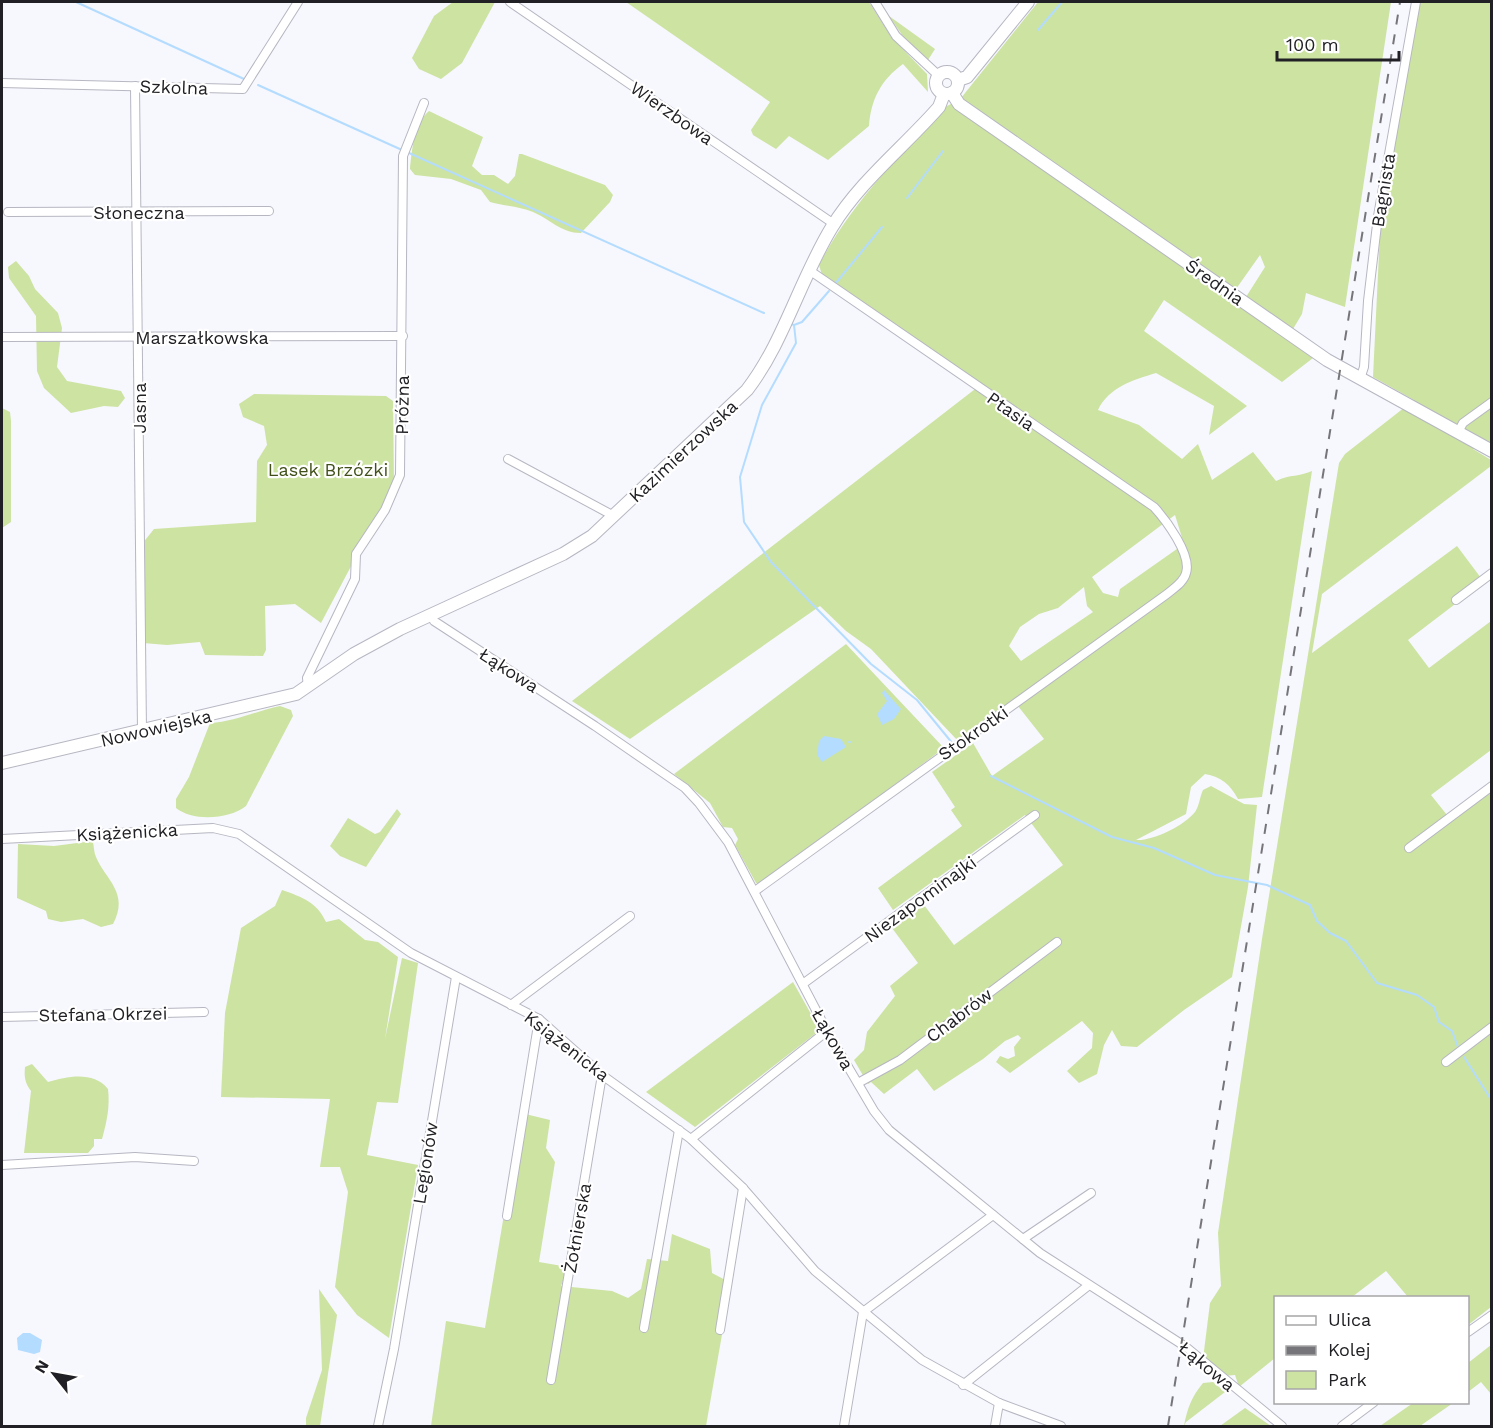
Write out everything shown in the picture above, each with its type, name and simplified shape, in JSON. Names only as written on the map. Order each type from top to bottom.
[{"type":"street","name":"Szkolna","points":[[2,83],[243,89],[298,2]]},
{"type":"street","name":"Wierzbowa","points":[[510,2],[834,224]]},
{"type":"street","points":[[875,2],[896,36],[938,75]]},
{"type":"street","points":[[958,80],[967,77],[1028,2]]},
{"type":"street","name":"Bagnista","points":[[1360,378],[1364,367],[1368,301],[1378,216],[1416,2]]},
{"type":"street","points":[[938,75],[950,72],[958,80]]},
{"type":"street","points":[[938,75],[936,87],[948,94],[957,88],[958,80]]},
{"type":"street","name":"Jasna","points":[[135,86],[142,731]]},
{"type":"street","name":"Kazimierzowska","points":[[308,687],[362,650],[431,615],[563,554],[592,536],[614,516],[747,390],[762,368],[808,270],[834,224],[862,188],[939,107],[948,94]]},
{"type":"street","name":"Średnia","points":[[948,94],[959,104],[1320,356],[1491,451]]},
{"type":"street","name":"Próżna","points":[[308,687],[307,678],[355,579],[356,554],[385,510],[400,475],[403,156],[424,103]]},
{"type":"street","name":"Słoneczna","points":[[8,212],[269,212]]},
{"type":"street","name":"Ptasia","points":[[808,270],[1154,507],[1165,519],[1176,538],[1187,562],[1187,571]]},
{"type":"street","name":"Marszałkowska","points":[[2,337],[403,336]]},
{"type":"street","points":[[1458,432],[1463,423],[1491,402]]},
{"type":"street","points":[[508,459],[614,516]]},
{"type":"street","name":"Stokrotki","points":[[755,891],[1158,600],[1182,581],[1187,571]]},
{"type":"street","points":[[1456,600],[1491,573]]},
{"type":"street","name":"Łąkowa","points":[[431,615],[434,621],[596,726],[685,788],[699,803],[728,842],[804,983],[827,1031],[889,1130],[1023,1239],[1192,1352],[1282,1426]]},
{"type":"street","name":"Nowowiejska","points":[[2,763],[278,699],[308,687]]},
{"type":"street","points":[[1409,848],[1491,786]]},
{"type":"street","name":"Niezapominajki","points":[[804,983],[1035,815]]},
{"type":"street","name":"Książenicka","points":[[2,838],[213,828],[226,829],[239,834],[411,953],[539,1019],[602,1075],[691,1139],[743,1188],[815,1270],[922,1360],[999,1403],[1061,1426]]},
{"type":"street","points":[[511,1005],[630,916]]},
{"type":"street","name":"Chabrów","points":[[858,1083],[906,1056],[1057,942]]},
{"type":"street","name":"Legionów","points":[[378,1426],[394,1348],[456,977]]},
{"type":"street","name":"Stefana Okrzei","points":[[2,1017],[204,1012]]},
{"type":"street","points":[[507,1216],[539,1019]]},
{"type":"street","points":[[1446,1062],[1491,1027]]},
{"type":"street","points":[[691,1139],[827,1031]]},
{"type":"street","name":"Żołnierska","points":[[551,1380],[602,1075]]},
{"type":"street","points":[[644,1328],[679,1130]]},
{"type":"street","points":[[2,1165],[135,1157],[194,1161]]},
{"type":"street","points":[[720,1330],[743,1188]]},
{"type":"street","points":[[1023,1239],[1091,1193]]},
{"type":"street","points":[[844,1426],[863,1312],[993,1215]]},
{"type":"street","points":[[963,1384],[1089,1285]]},
{"type":"street","points":[[1469,1331],[1491,1315]]},
{"type":"street","points":[[995,1426],[999,1403]]},
{"type":"street","points":[[1342,1426],[1371,1404]]},
{"type":"green space","points":[[453,2],[495,2],[462,63],[441,79],[419,69],[412,58],[434,16]]},
{"type":"green space","points":[[626,2],[869,2],[891,37],[927,74],[928,92],[903,64],[878,91],[872,107],[869,126],[828,160],[789,136],[776,149],[753,135],[751,130],[770,102]]},
{"type":"green space","points":[[1038,2],[1391,2],[1345,307],[1306,293],[1302,314],[1293,329],[1246,297],[1265,267],[1260,255],[1236,289],[961,98]]},
{"type":"green space","points":[[1418,2],[1491,2],[1492,444],[1485,440],[1473,449],[1491,460],[1491,466],[1322,594],[1312,653],[1457,546],[1484,582],[1408,640],[1429,668],[1491,621],[1491,750],[1431,795],[1447,815],[1491,782],[1491,1307],[1469,1324],[1469,1296],[1407,1296],[1386,1271],[1353,1296],[1274,1296],[1274,1359],[1239,1387],[1235,1375],[1224,1376],[1204,1358],[1204,1351],[1210,1303],[1221,1286],[1218,1233],[1262,939],[1339,463],[1345,454],[1414,400],[1373,377],[1380,233]]},
{"type":"green space","points":[[889,16],[935,49],[928,60],[907,42]]},
{"type":"green space","points":[[951,104],[1313,358],[1282,382],[1164,300],[1144,331],[1247,406],[1209,435],[1214,406],[1156,373],[1115,390],[1108,395],[1098,410],[1139,425],[1182,459],[1198,444],[1212,480],[1253,452],[1276,481],[1312,471],[1262,797],[1238,799],[1224,782],[1205,774],[1191,787],[1186,814],[1136,840],[1159,835],[1184,822],[1196,810],[1203,790],[1211,786],[1244,804],[1257,805],[1248,887],[1232,977],[1184,1010],[1137,1047],[1121,1046],[1112,1030],[1104,1045],[1097,1074],[1079,1083],[1067,1071],[1092,1048],[1093,1033],[1082,1021],[1010,1073],[996,1062],[1000,1056],[1008,1059],[1015,1056],[1014,1047],[1021,1038],[1018,1035],[1005,1041],[983,1059],[934,1091],[917,1069],[884,1094],[871,1082],[868,1084],[854,1060],[864,1050],[867,1032],[895,996],[890,986],[918,963],[892,928],[924,905],[954,945],[1063,865],[1025,815],[893,910],[878,888],[962,826],[951,810],[955,807],[932,772],[973,743],[992,776],[1044,739],[1014,701],[958,741],[871,649],[846,631],[820,606],[630,739],[572,701],[979,386],[822,275],[819,265],[861,201],[945,107]],"holes":[[[1175,515],[1184,544],[1120,589],[1118,597],[1103,593],[1092,577]],[[1084,587],[1087,606],[1093,612],[1021,661],[1009,646],[1020,627],[1039,614],[1058,608]]]},
{"type":"green space","points":[[429,111],[483,137],[472,166],[482,175],[494,175],[508,184],[515,176],[519,154],[522,154],[605,185],[613,195],[610,202],[581,233],[567,231],[528,210],[490,202],[481,190],[451,179],[415,175],[410,169],[415,137],[420,122]]},
{"type":"green space","points":[[16,261],[29,276],[35,289],[58,313],[62,328],[57,367],[67,381],[121,391],[125,398],[118,407],[104,406],[71,413],[44,388],[37,371],[36,316],[9,278],[8,267]]},
{"type":"green space","name":"Lasek Brzózki","points":[[254,394],[386,396],[393,401],[394,485],[321,623],[295,604],[265,606],[266,650],[263,656],[205,655],[200,642],[167,645],[143,643],[142,544],[154,529],[256,522],[257,461],[267,445],[264,426],[243,417],[239,404]]},
{"type":"green space","points":[[2,408],[10,412],[11,421],[11,522],[2,528]]},
{"type":"green space","points":[[846,644],[944,748],[761,884],[756,883],[735,845],[738,839],[732,828],[723,827],[710,803],[674,774]]},
{"type":"green space","points":[[280,706],[291,710],[293,716],[246,806],[231,814],[211,817],[192,815],[176,808],[176,799],[189,777],[210,723],[228,721]]},
{"type":"green space","points":[[397,809],[401,814],[366,867],[340,856],[330,846],[348,818],[375,834],[380,832]]},
{"type":"green space","points":[[93,842],[96,857],[117,895],[118,913],[113,924],[101,927],[83,919],[61,922],[48,919],[46,911],[17,898],[18,844],[54,846]]},
{"type":"green space","points":[[282,890],[313,905],[326,922],[339,919],[365,940],[378,942],[398,957],[385,1039],[402,958],[418,963],[398,1103],[377,1102],[367,1155],[418,1165],[389,1338],[357,1315],[335,1287],[348,1192],[340,1167],[320,1167],[330,1099],[221,1097],[225,1013],[241,928],[275,906]]},
{"type":"green space","points":[[793,982],[820,1030],[695,1127],[646,1092]]},
{"type":"green space","points":[[32,1064],[48,1082],[80,1076],[96,1079],[108,1089],[108,1114],[102,1139],[94,1139],[94,1146],[88,1153],[24,1153],[31,1091],[25,1080],[25,1067]]},
{"type":"green space","points":[[521,1113],[550,1120],[546,1148],[555,1162],[539,1262],[568,1267],[561,1286],[612,1291],[628,1298],[641,1289],[647,1259],[668,1261],[672,1234],[710,1249],[712,1273],[731,1283],[706,1426],[431,1426],[446,1321],[485,1328]]},
{"type":"green space","points":[[319,1289],[337,1315],[320,1426],[306,1426],[306,1418],[322,1370]]},
{"type":"green space","points":[[1491,1345],[1491,1394],[1481,1382],[1469,1391],[1469,1362]]},
{"type":"green space","points":[[1213,1382],[1225,1392],[1186,1422],[1184,1426],[1188,1408],[1196,1393],[1203,1383]]},
{"type":"green space","points":[[1412,1404],[1452,1404],[1420,1426],[1380,1426]]},
{"type":"green space","points":[[1245,1408],[1271,1426],[1220,1426]]},
{"type":"water","points":[[884,690],[901,709],[894,719],[882,725],[877,714],[887,701],[882,693]]},
{"type":"water","points":[[824,736],[841,739],[846,747],[822,762],[817,755],[819,741]]},
{"type":"water","points":[[23,1333],[30,1333],[42,1340],[40,1352],[34,1354],[18,1350],[17,1338]]},
{"type":"waterway","points":[[76,2],[244,79]]},
{"type":"waterway","points":[[1038,30],[1062,2]]},
{"type":"waterway","points":[[258,85],[402,150]]},
{"type":"waterway","points":[[907,198],[943,151]]},
{"type":"waterway","points":[[409,153],[764,313]]},
{"type":"waterway","points":[[835,284],[882,227]]},
{"type":"waterway","points":[[794,325],[802,322],[829,291]]},
{"type":"waterway","points":[[791,324],[794,325],[796,343],[762,405],[740,477],[744,522],[771,562],[871,664],[917,700],[953,744]]},
{"type":"waterway","points":[[991,776],[1112,837],[1154,848],[1215,875],[1267,885],[1310,905],[1317,921],[1330,933],[1346,941],[1377,983],[1417,995],[1434,1007],[1439,1022],[1452,1031],[1458,1047]]},
{"type":"waterway","points":[[1464,1057],[1492,1101]]},
{"type":"railway","points":[[1168,1426],[1400,2]]}]
